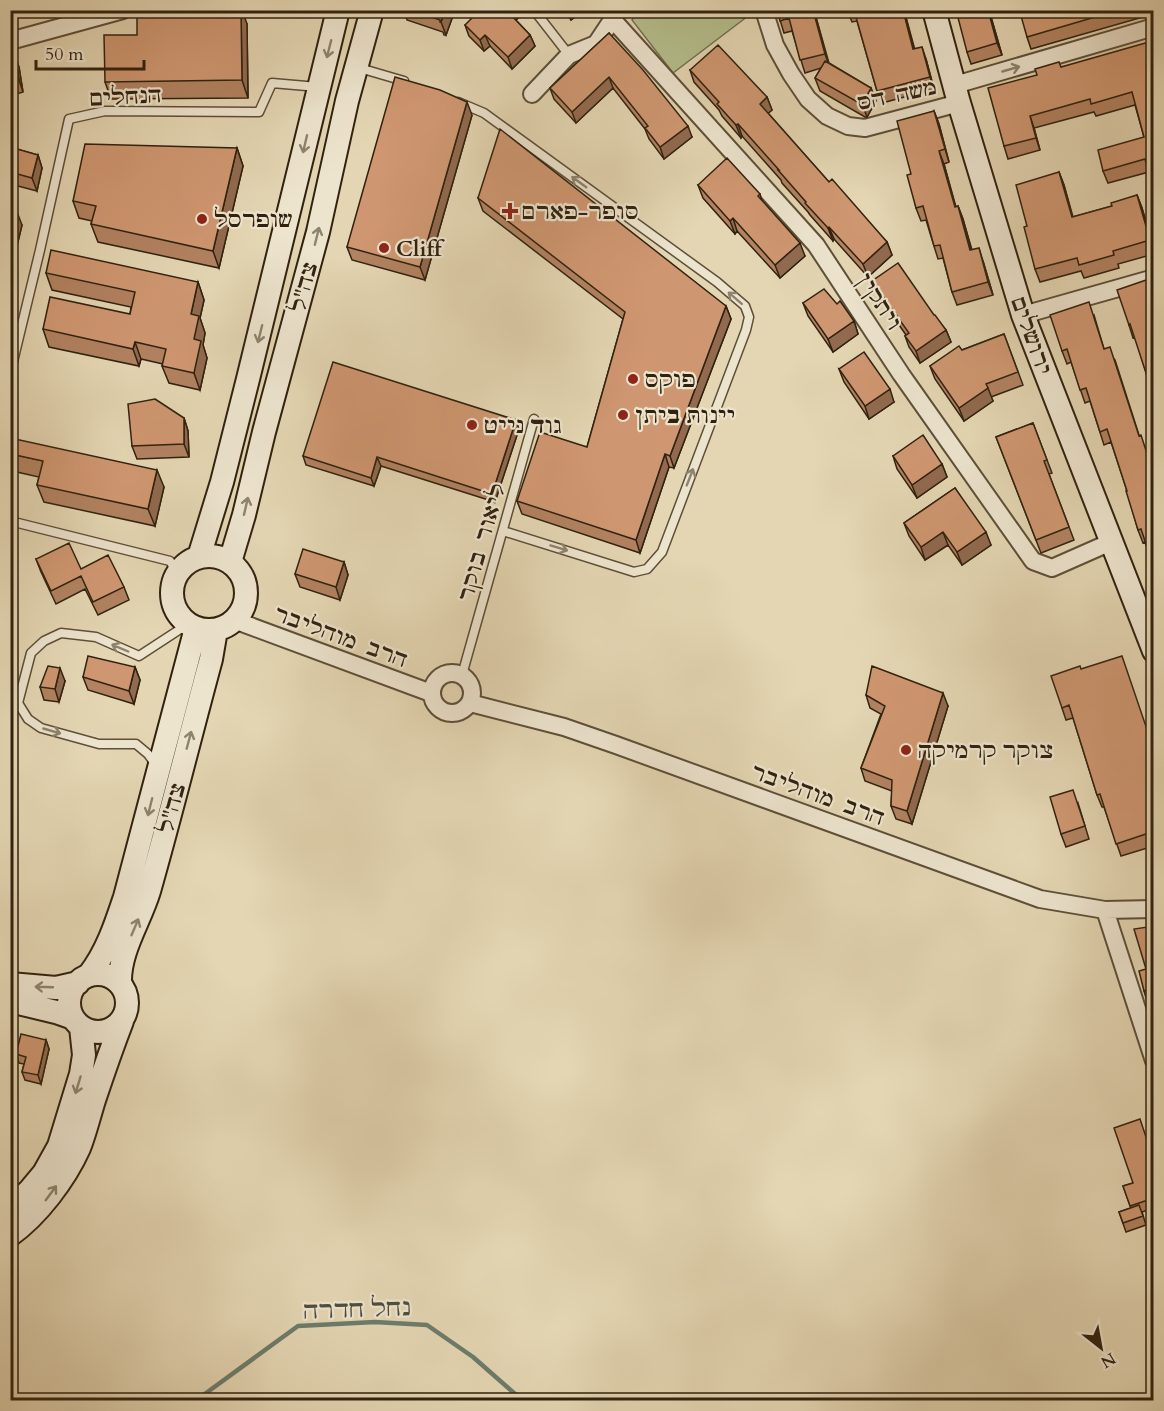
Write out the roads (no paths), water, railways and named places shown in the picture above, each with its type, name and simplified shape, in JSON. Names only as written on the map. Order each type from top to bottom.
[{"type":"main road","name":"צה\"ל","points":[[199,557],[222,482],[338,10]]},
{"type":"main road","name":"צה\"ל","points":[[230,562],[318,232],[347,101],[372,10]]},
{"type":"main road","name":"ירושלים","points":[[934,10],[1023,315],[1154,651]]},
{"type":"main road","points":[[215,556],[230,562],[244,579],[245,601],[241,612],[208,626],[181,618],[175,610],[171,591],[177,573],[183,566],[199,557],[215,556]]},
{"type":"main road","name":"צה\"ל","points":[[83,979],[99,961],[118,918],[159,769],[208,626]]},
{"type":"main road","name":"צה\"ל","points":[[120,983],[122,964],[158,860],[211,659],[208,626]]},
{"type":"main road","points":[[10,984],[56,988],[98,974],[108,975],[120,983],[127,996],[128,1004],[78,1149],[63,1177],[42,1205],[10,1235]]},
{"type":"main road","points":[[10,1208],[44,1173],[59,1146],[81,1074],[84,1054],[77,1022],[70,1013],[69,1004],[74,986],[83,979]]},
{"type":"main road","points":[[10,1001],[46,1009],[77,1022],[89,1031],[98,1033],[115,1027],[122,1021]]},
{"type":"street","points":[[10,41],[123,10]]},
{"type":"street","name":"משה הס","points":[[764,10],[776,45],[791,74],[808,99],[827,116],[848,126],[865,128],[1154,27]]},
{"type":"street","points":[[532,94],[569,55],[596,44],[615,15]]},
{"type":"street","name":"ויתקין","points":[[615,15],[816,245],[901,374],[1033,561],[1052,568],[1111,542]]},
{"type":"street","points":[[1023,315],[1154,278]]},
{"type":"street","name":"הרב מוהליבר","points":[[208,626],[431,693]]},
{"type":"street","points":[[448,673],[462,675],[471,684],[470,703],[460,712],[441,711],[436,706],[431,693],[436,680],[448,673]]},
{"type":"street","name":"הרב מוהליבר","points":[[470,703],[564,727],[1040,899],[1105,910],[1154,909]]},
{"type":"street","points":[[1105,910],[1154,1061]]},
{"type":"lane","points":[[534,10],[569,55]]},
{"type":"lane","points":[[356,67],[414,84]]},
{"type":"lane","name":"הנחלים","points":[[10,374],[69,119],[105,111],[259,112],[272,83],[319,87]]},
{"type":"lane","points":[[455,100],[484,113],[717,282],[745,306],[749,317],[662,552],[647,569],[634,572],[503,531]]},
{"type":"lane","name":"ליאור בוקר","points":[[462,675],[534,419]]},
{"type":"lane","points":[[10,521],[170,561],[177,573]]},
{"type":"lane","points":[[159,769],[148,754],[136,744],[99,744],[41,728],[28,719],[18,703],[32,652],[44,641],[61,633],[96,638],[139,656],[208,626]]},
{"type":"waterway","name":"נחל חדרה","points":[[190,1400],[202,1396],[298,1326],[375,1322],[427,1325],[473,1357],[522,1400]]},
{"type":"place","name":"סופר-פארם","points":[[510,211]]},
{"type":"place","name":"שופרסל","points":[[202,219]]},
{"type":"place","name":"Cliff","points":[[384,248]]},
{"type":"place","name":"פוקס","points":[[633,379]]},
{"type":"place","name":"יינות ביתן","points":[[623,415]]},
{"type":"place","name":"גוד נייט","points":[[472,425]]},
{"type":"place","name":"צוקר קרמיקה","points":[[906,750]]}]
